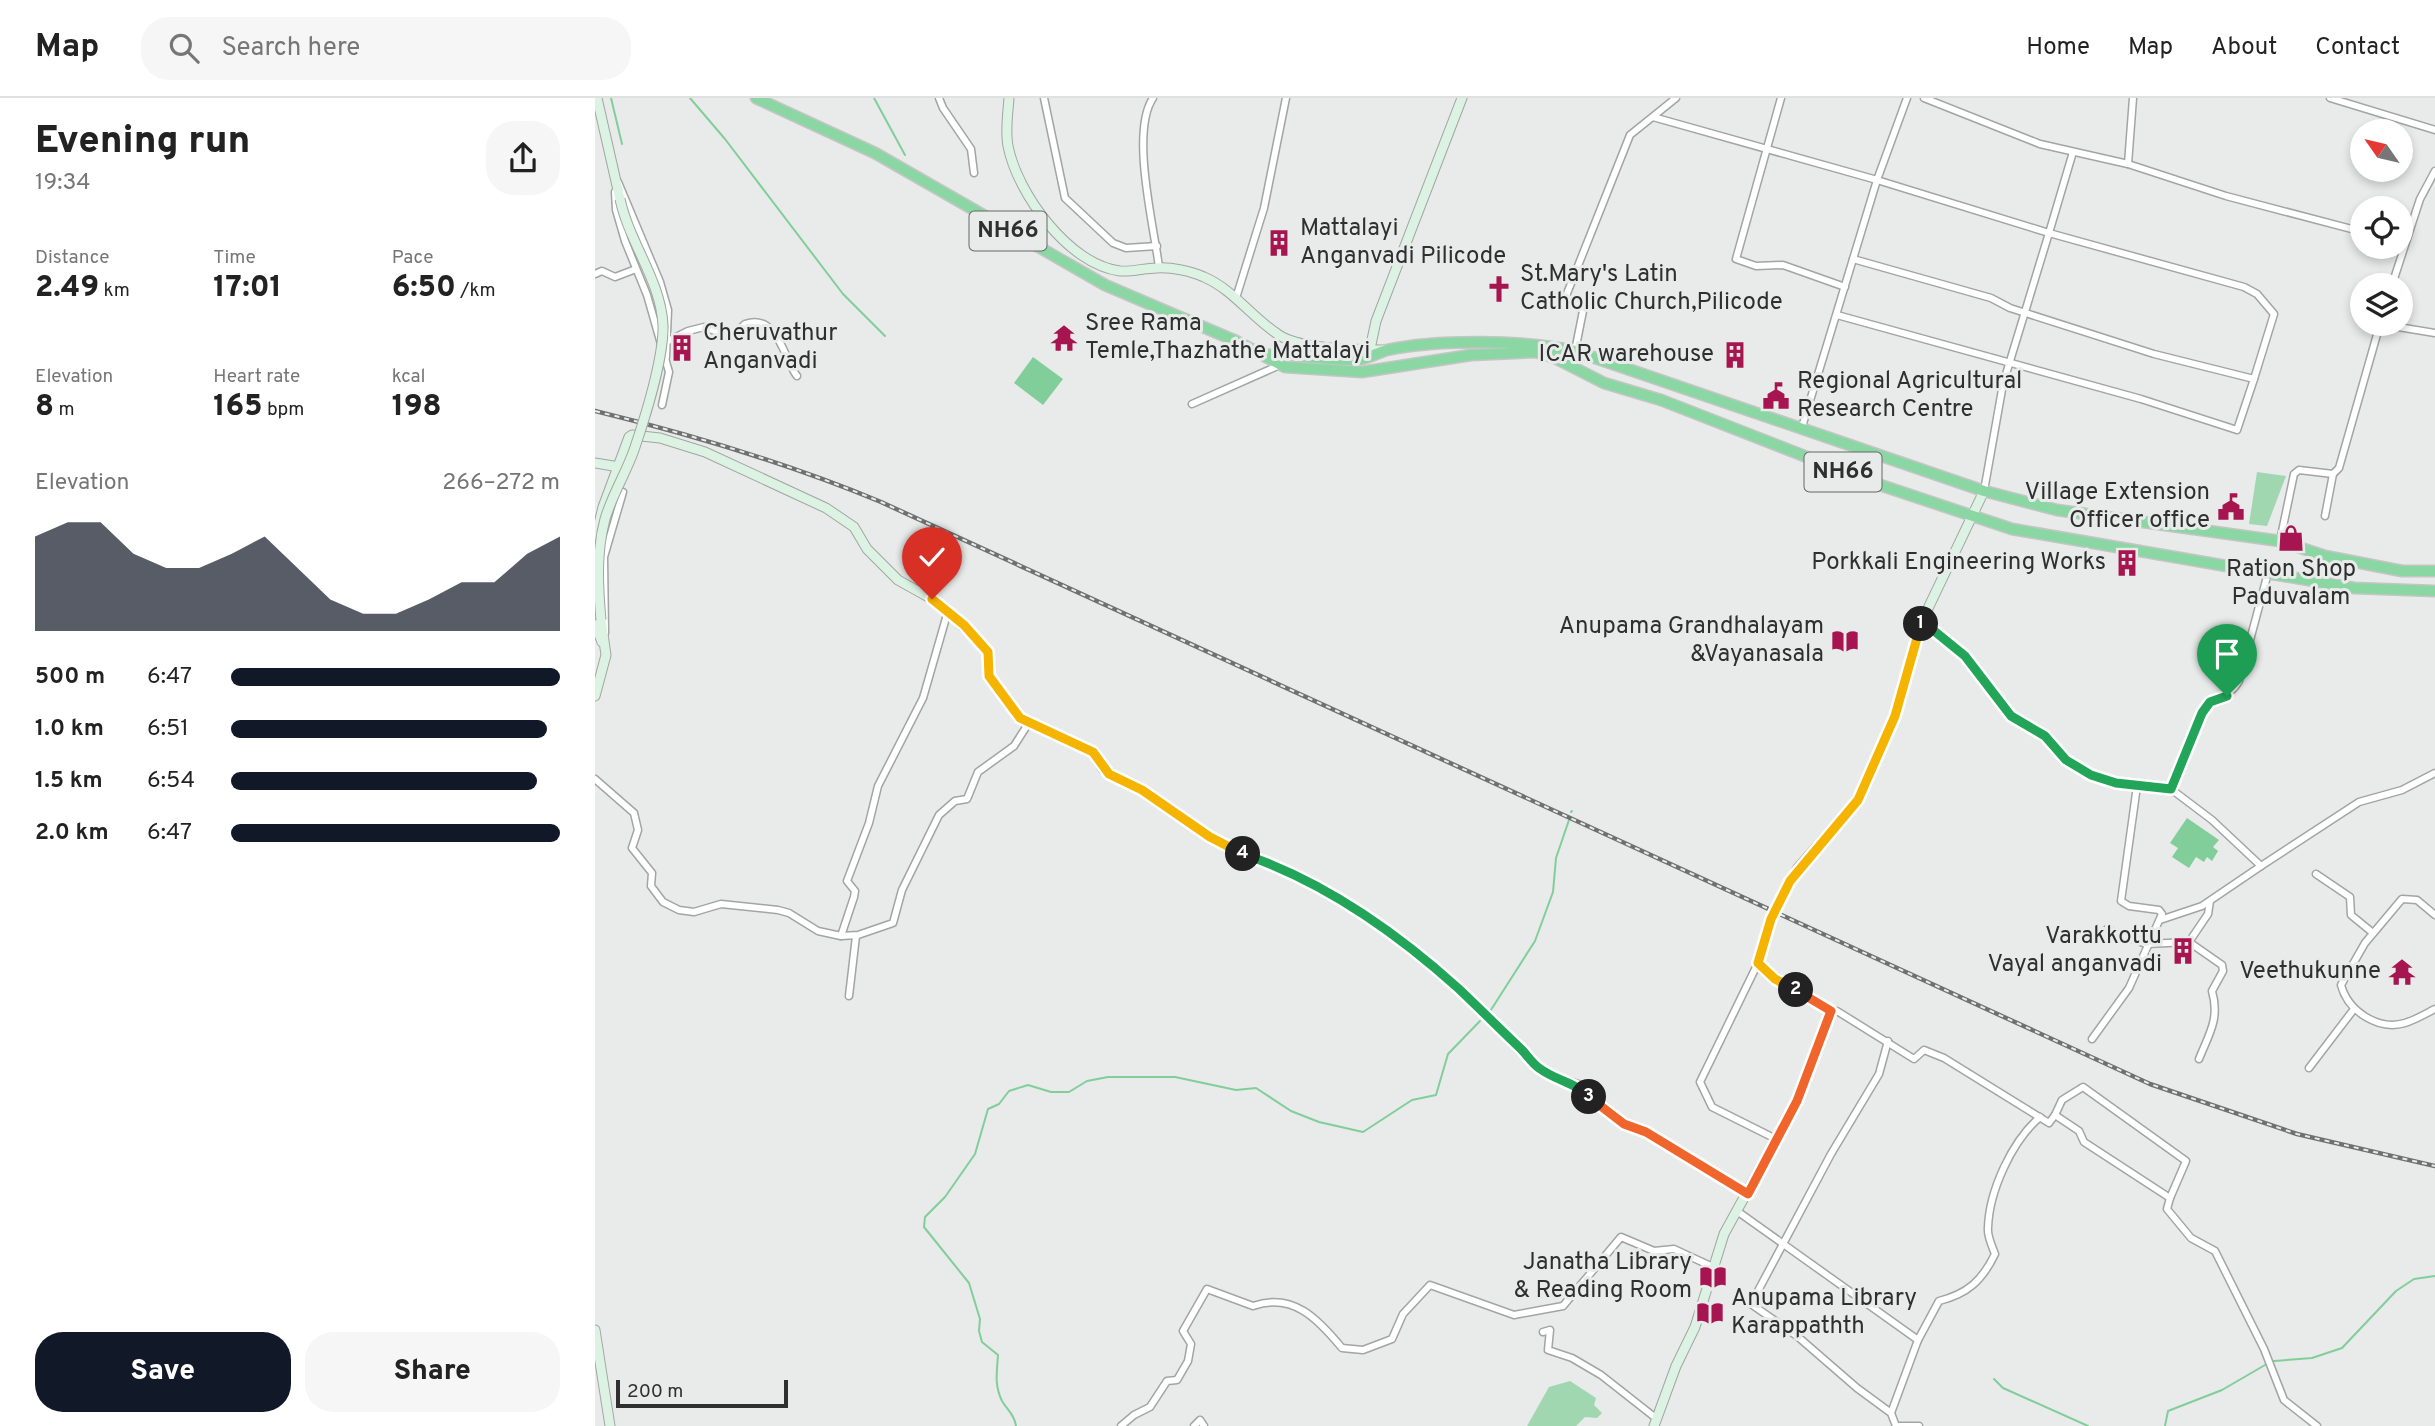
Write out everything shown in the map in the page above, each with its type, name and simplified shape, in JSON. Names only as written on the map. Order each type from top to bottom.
[{"type":"highway","name":"NH66","points":[[756,98],[876,153],[1105,285],[1265,355],[1281,365],[1326,372],[1363,372],[1471,355],[1536,352],[1555,358],[1604,383],[1661,400],[1871,482],[1973,518],[2067,541],[2354,588],[2435,591]]},
{"type":"highway","name":"NH66","points":[[1265,355],[1290,353],[1360,360],[1387,350],[1489,343],[1545,345],[1575,351],[1984,491],[2057,510],[2280,541],[2325,556],[2402,571],[2435,571]]},
{"type":"street","points":[[597,98],[619,199],[628,229],[654,289],[663,327],[659,361],[634,450],[605,521],[597,577],[598,622],[606,655]]},
{"type":"street","points":[[939,98],[971,149],[974,173]]},
{"type":"street","name":"NH66","points":[[1009,98],[1007,143],[1014,169],[1031,200],[1064,241],[1083,257],[1103,267],[1122,271],[1159,267],[1196,274],[1220,284],[1282,337],[1314,345],[1387,350]]},
{"type":"street","points":[[1044,98],[1065,198],[1113,243],[1126,248],[1157,246]]},
{"type":"street","points":[[1153,98],[1147,106],[1143,132],[1149,216],[1159,267]]},
{"type":"street","points":[[1236,298],[1264,208],[1286,98]]},
{"type":"street","points":[[1370,349],[1375,321],[1462,98]]},
{"type":"street","points":[[1575,351],[1583,312],[1566,296],[1630,135],[1676,98]]},
{"type":"street","points":[[1781,98],[1736,259],[1756,266],[1783,265],[1845,287]]},
{"type":"street","points":[[1803,427],[1877,180],[1907,98]]},
{"type":"street","points":[[1924,98],[2039,144],[2128,164],[2226,196],[2350,229]]},
{"type":"street","points":[[2128,164],[2133,98]]},
{"type":"street","points":[[2330,98],[2435,130]]},
{"type":"street","points":[[2362,98],[2362,109]]},
{"type":"street","points":[[1653,117],[2244,287],[2257,294],[2274,314],[2237,430],[1836,315]]},
{"type":"street","points":[[1776,1139],[1711,1107],[1700,1082],[1758,963],[1771,919],[1785,891],[1798,867],[1858,800],[1895,716],[1922,621],[1984,491],[2008,363],[2073,152]]},
{"type":"street","points":[[2413,217],[2435,171]]},
{"type":"street","points":[[614,176],[616,210],[647,295],[669,372],[663,405]]},
{"type":"street","points":[[614,176],[622,187],[635,229],[660,282],[668,310],[666,359]]},
{"type":"street","points":[[1853,259],[2024,310],[2154,354],[2254,379]]},
{"type":"street","points":[[595,274],[602,271],[615,277],[636,269]]},
{"type":"street","points":[[668,341],[704,327],[731,337],[745,324],[758,323],[781,339],[797,376]]},
{"type":"street","points":[[2413,329],[2435,333]]},
{"type":"street","points":[[2325,516],[2333,474],[2339,468],[2377,336]]},
{"type":"street","points":[[1192,404],[1281,365]]},
{"type":"street","points":[[595,540],[603,507],[632,435],[660,438],[705,452],[826,508],[854,527],[867,549],[898,580],[949,611],[988,652],[989,676],[1020,718],[1028,724],[1093,752],[1103,769],[1142,790],[1210,837],[1244,855],[1286,870],[1337,897],[1382,927],[1458,988],[1537,1067],[1555,1078],[1578,1085],[1624,1124],[1646,1132],[1748,1194]]},
{"type":"street","points":[[595,463],[619,467]]},
{"type":"street","points":[[2280,541],[2294,474],[2299,470],[2333,474]]},
{"type":"street","points":[[595,696],[606,655],[604,557],[623,492],[612,487]]},
{"type":"street","points":[[2171,789],[2202,713],[2210,702],[2233,691],[2239,681],[2268,573]]},
{"type":"street","points":[[841,936],[855,897],[855,891],[847,880],[869,824],[876,792],[923,698],[949,611]]},
{"type":"street","points":[[1922,621],[1965,656],[2011,716],[2045,736],[2066,760],[2091,775],[2137,786],[2171,789],[2212,820],[2261,866]]},
{"type":"street","points":[[598,622],[605,635]]},
{"type":"street","points":[[595,779],[634,813],[638,830],[632,848],[652,873],[651,886],[663,902],[679,910],[694,912],[721,904],[778,911],[789,913],[818,932],[856,936],[893,923],[902,890],[939,816],[955,801],[967,799],[978,772],[1014,746],[1028,724]]},
{"type":"street","points":[[2160,920],[2210,901],[2359,802],[2402,790],[2435,773]]},
{"type":"street","points":[[2092,1039],[2129,988],[2146,944],[2160,920],[2159,910],[2129,906],[2121,901],[2137,786]]},
{"type":"street","points":[[2316,874],[2350,897],[2351,915],[2373,933]]},
{"type":"street","points":[[2435,915],[2417,900],[2407,898],[2373,933],[2341,985],[2354,1009],[2378,1023],[2404,1023],[2435,1009]]},
{"type":"street","points":[[2189,942],[2208,914],[2210,901]]},
{"type":"street","points":[[2107,929],[2146,944],[2189,942],[2222,965],[2223,971],[2213,991],[2217,1007],[2214,1027],[2199,1059]]},
{"type":"street","points":[[849,996],[856,936]]},
{"type":"street","points":[[1758,963],[1775,979],[1831,1011],[1837,1011],[1914,1059],[1924,1049],[1944,1058],[2049,1123],[2062,1100],[2083,1087],[2186,1161],[2167,1209],[2191,1238],[2215,1251],[2259,1337],[2284,1400],[2317,1426]]},
{"type":"street","points":[[2309,1068],[2354,1009]]},
{"type":"street","points":[[1543,1332],[1550,1330],[1548,1350],[1572,1358],[1601,1375],[1655,1422],[1695,1327],[1724,1234],[1797,1101],[1831,1011]]},
{"type":"street","points":[[1888,1041],[1879,1074],[1751,1304],[1797,1336],[1857,1388],[1891,1413],[1898,1426],[1919,1426]]},
{"type":"street","points":[[2055,1115],[2079,1131],[2084,1142],[2170,1198]]},
{"type":"street","points":[[1891,1413],[1918,1339],[1939,1301],[1961,1295],[1987,1270],[1994,1254],[1987,1229],[2000,1174],[2018,1142],[2040,1117]]},
{"type":"street","points":[[1737,1211],[1918,1339]]},
{"type":"street","points":[[1121,1426],[1150,1407],[1167,1381],[1177,1380],[1188,1361],[1191,1344],[1183,1331],[1207,1289],[1253,1306],[1273,1299],[1293,1306],[1324,1327],[1342,1348],[1363,1350],[1392,1339],[1403,1314],[1430,1285],[1514,1315],[1563,1306],[1621,1237],[1654,1251],[1674,1249],[1715,1268]]},
{"type":"street","points":[[595,1330],[610,1426]]},
{"type":"street","points":[[1194,1426],[1200,1420],[1205,1426]]},
{"type":"shaded area","points":[[1033,357],[1063,379],[1043,405],[1014,383]]},
{"type":"shaded area","points":[[2257,472],[2286,476],[2267,526],[2249,524]]},
{"type":"shaded area","points":[[2187,818],[2219,840],[2213,847],[2218,851],[2212,861],[2207,857],[2204,862],[2196,857],[2189,868],[2172,857],[2178,848],[2170,843]]},
{"type":"shaded area","points":[[1570,1381],[1596,1398],[1594,1405],[1602,1413],[1597,1418],[1585,1417],[1576,1426],[1527,1426],[1549,1387]]},
{"type":"waterway","points":[[611,98],[622,144]]},
{"type":"waterway","points":[[690,98],[725,139],[843,294],[885,336]]},
{"type":"waterway","points":[[874,98],[905,155]]},
{"type":"waterway","points":[[1489,1013],[1535,941],[1553,892],[1556,858],[1569,820]]},
{"type":"waterway","points":[[1016,1426],[998,1389],[998,1355],[982,1342],[980,1319],[969,1283],[924,1227],[925,1217],[945,1197],[975,1154],[988,1109],[999,1104],[1009,1091],[1028,1085],[1051,1092],[1069,1092],[1087,1081],[1108,1077],[1175,1077],[1236,1090],[1256,1088],[1291,1111],[1319,1122],[1363,1132],[1412,1100],[1436,1095],[1448,1054],[1480,1021]]},
{"type":"waterway","points":[[2274,1361],[2312,1358],[2342,1348],[2396,1291],[2414,1279],[2435,1276]]},
{"type":"waterway","points":[[2165,1426],[2168,1411],[2222,1390],[2265,1365]]},
{"type":"waterway","points":[[1994,1379],[2003,1388],[2088,1426]]},
{"type":"railway","points":[[595,411],[739,451],[881,502],[2150,1084],[2297,1134],[2435,1166]]},
{"type":"place","name":"Mattalayi Anganvadi Pilicode","points":[[1279,243]]},
{"type":"place","name":"St.Mary's Latin Catholic Church,Pilicode","points":[[1499,289]]},
{"type":"place","name":"Sree Rama Temle,Thazhathe Mattalayi","points":[[1064,338]]},
{"type":"place","name":"Cheruvathur Anganvadi","points":[[682,348]]},
{"type":"place","name":"ICAR warehouse","points":[[1735,355]]},
{"type":"place","name":"Regional Agricultural Research Centre","points":[[1776,396]]},
{"type":"place","name":"Village Extension Officer office","points":[[2231,507]]},
{"type":"place","name":"Ration Shop Paduvalam","points":[[2291,538]]},
{"type":"place","name":"Porkkali Engineering Works","points":[[2127,563]]},
{"type":"place","name":"Anupama Grandhalayam &Vayanasala","points":[[1845,641]]},
{"type":"place","name":"Varakkottu Vayal anganvadi","points":[[2183,951]]},
{"type":"place","name":"Veethukunne","points":[[2402,972]]},
{"type":"place","name":"Janatha Library & Reading Room","points":[[1713,1277]]},
{"type":"place","name":"Anupama Library Karappathth","points":[[1710,1313]]},
{"type":"route","points":[[932,599],[964,625],[988,652],[989,676],[1020,718],[1028,724],[1093,752],[1109,774],[1142,790],[1210,837],[1244,855],[1263,859],[1337,897],[1382,927],[1458,988],[1537,1067],[1555,1078],[1578,1085],[1597,1104],[1624,1124],[1646,1132],[1748,1194],[1797,1101],[1831,1011],[1762,969],[1758,963],[1764,939],[1771,919],[1798,867],[1858,800],[1895,716],[1922,621],[1965,656],[2011,716],[2045,736],[2066,760],[2091,775],[2116,783],[2171,789],[2202,713],[2210,702],[2227,696]]}]
